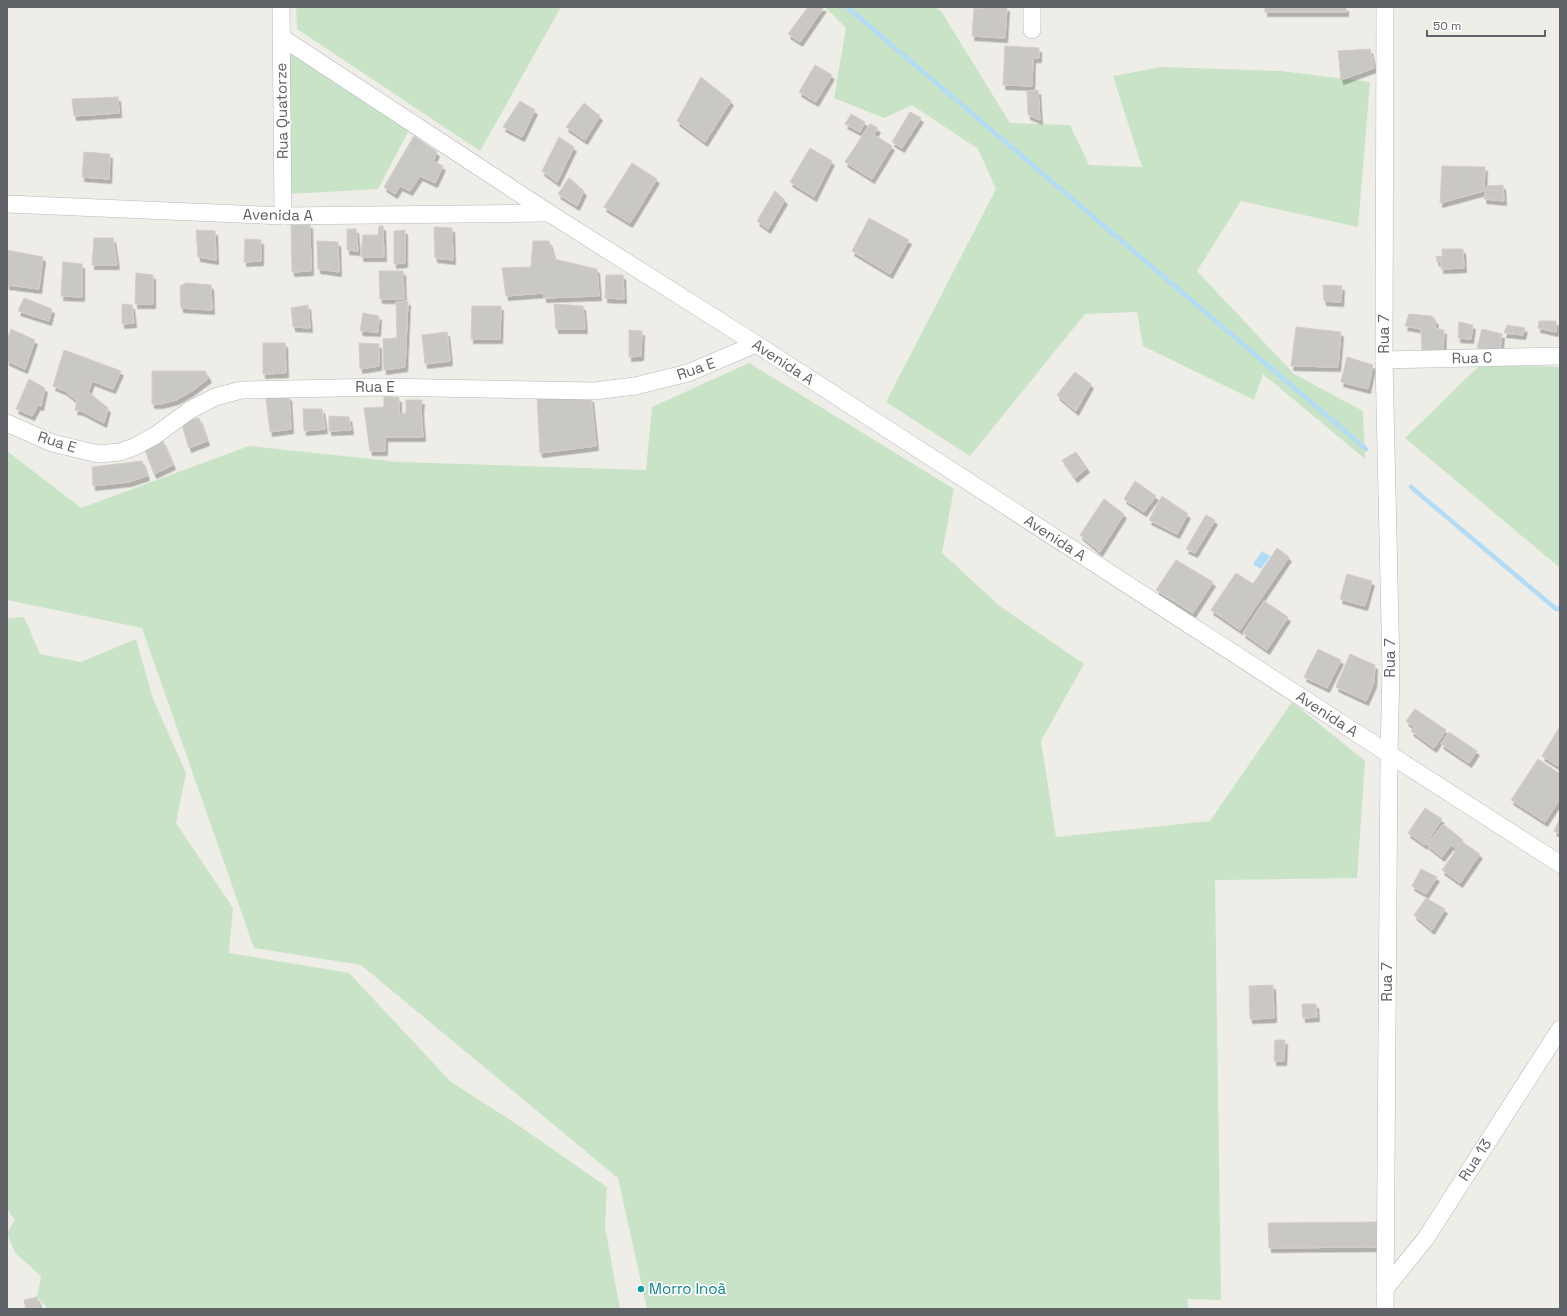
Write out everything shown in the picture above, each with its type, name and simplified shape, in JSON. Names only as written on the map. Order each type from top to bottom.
[{"type":"street","name":"Rua Quatorze","points":[[281,7],[283,216]]},
{"type":"street","points":[[1032,7],[1032,30]]},
{"type":"street","name":"Rua 7","points":[[1385,7],[1384,360],[1390,669],[1385,1309]]},
{"type":"street","name":"Avenida A","points":[[281,37],[549,213],[756,344],[1560,864]]},
{"type":"street","name":"Avenida A","points":[[7,204],[283,216],[549,213]]},
{"type":"street","name":"Rua E","points":[[7,423],[52,443],[98,454],[120,452],[134,447],[156,435],[190,410],[215,397],[241,390],[382,387],[594,391],[635,386],[688,373],[756,344]]},
{"type":"street","name":"Rua C","points":[[1384,360],[1560,356]]},
{"type":"street","name":"Rua 13","points":[[1385,1289],[1426,1238],[1560,1029]]},
{"type":"green space","points":[[296,7],[561,7],[480,151],[297,29]]},
{"type":"green space","points":[[825,7],[935,7],[941,11],[1010,123],[1070,125],[1089,165],[1142,167],[1113,76],[1162,67],[1281,71],[1370,82],[1358,227],[1241,201],[1197,271],[1294,374],[1363,411],[1365,459],[1263,374],[1254,400],[1143,346],[1137,312],[1085,314],[970,456],[886,402],[996,189],[978,149],[912,105],[884,118],[834,98],[846,28]]},
{"type":"green space","points":[[288,52],[409,130],[378,189],[290,194]]},
{"type":"green space","points":[[749,363],[954,489],[942,553],[1001,607],[1084,664],[1041,741],[1056,837],[1210,821],[1292,702],[1365,761],[1357,878],[1215,880],[1221,1300],[1187,1299],[1188,1309],[647,1309],[618,1178],[361,965],[254,948],[142,628],[7,600],[7,451],[81,508],[249,446],[399,462],[646,470],[652,407]]},
{"type":"green space","points":[[1481,364],[1560,367],[1560,568],[1405,438]]},
{"type":"green space","points":[[24,617],[40,654],[81,662],[136,639],[153,699],[186,773],[176,823],[233,908],[229,953],[349,973],[451,1082],[515,1123],[607,1187],[605,1227],[620,1309],[48,1309],[37,1297],[41,1276],[15,1253],[7,1233],[15,1220],[7,1209],[7,618]]},
{"type":"water","points":[[1262,551],[1270,556],[1261,569],[1253,564]]},
{"type":"building","points":[[808,7],[824,7],[800,42],[788,34]]},
{"type":"building","points":[[984,7],[1007,7],[1005,38],[972,36],[974,8],[984,9]]},
{"type":"building","points":[[1265,7],[1346,7],[1346,12],[1265,12]]},
{"type":"building","points":[[1005,46],[1039,48],[1039,58],[1033,58],[1032,86],[1003,85]]},
{"type":"building","points":[[1370,49],[1374,68],[1341,80],[1338,51]]},
{"type":"building","points":[[815,65],[832,75],[816,102],[799,92]]},
{"type":"building","points":[[701,77],[731,101],[705,142],[677,121]]},
{"type":"building","points":[[1038,90],[1040,120],[1028,115],[1027,91]]},
{"type":"building","points":[[118,97],[119,113],[74,116],[72,99]]},
{"type":"building","points":[[520,101],[535,110],[522,137],[503,127]]},
{"type":"building","points":[[584,103],[600,116],[585,140],[566,127]]},
{"type":"building","points":[[910,112],[921,118],[902,148],[892,142]]},
{"type":"building","points":[[851,114],[865,122],[860,132],[845,124]]},
{"type":"building","points":[[870,124],[878,128],[874,135],[892,146],[872,179],[845,162]]},
{"type":"building","points":[[414,136],[437,152],[433,161],[443,166],[435,183],[420,176],[410,191],[400,186],[395,194],[384,187]]},
{"type":"building","points":[[559,137],[574,147],[557,182],[542,171]]},
{"type":"building","points":[[810,148],[832,161],[814,197],[790,182]]},
{"type":"building","points":[[84,152],[110,154],[109,179],[82,177]]},
{"type":"building","points":[[632,163],[657,179],[630,223],[604,207]]},
{"type":"building","points":[[1442,166],[1485,167],[1484,191],[1440,203]]},
{"type":"building","points":[[569,178],[584,191],[577,206],[558,194]]},
{"type":"building","points":[[1503,185],[1504,201],[1484,199],[1487,186]]},
{"type":"building","points":[[775,191],[785,200],[768,229],[757,221]]},
{"type":"building","points":[[869,218],[909,240],[890,274],[852,251]]},
{"type":"building","points":[[291,224],[310,224],[311,271],[292,272]]},
{"type":"building","points":[[379,226],[383,226],[384,257],[361,257],[363,235],[378,235]]},
{"type":"building","points":[[434,227],[452,228],[453,260],[435,258]]},
{"type":"building","points":[[347,229],[356,229],[358,251],[347,250]]},
{"type":"building","points":[[196,230],[215,231],[216,260],[198,257]]},
{"type":"building","points":[[405,230],[405,263],[394,264],[394,231]]},
{"type":"building","points":[[94,238],[113,238],[117,265],[92,265]]},
{"type":"building","points":[[245,239],[261,240],[261,261],[244,262]]},
{"type":"building","points":[[317,241],[338,242],[339,272],[318,269]]},
{"type":"building","points":[[533,241],[549,241],[554,259],[597,269],[599,296],[544,298],[544,293],[506,296],[502,268],[531,267]]},
{"type":"building","points":[[1442,249],[1463,249],[1464,268],[1441,269],[1441,260],[1437,262],[1436,256],[1442,257]]},
{"type":"building","points":[[7,250],[43,257],[39,289],[7,285]]},
{"type":"building","points":[[63,262],[82,264],[82,297],[61,296]]},
{"type":"building","points":[[379,271],[403,271],[404,299],[380,299]]},
{"type":"building","points":[[136,273],[153,275],[153,304],[135,304]]},
{"type":"building","points":[[606,275],[623,275],[624,299],[605,298]]},
{"type":"building","points":[[186,283],[211,285],[212,310],[181,308],[180,286]]},
{"type":"building","points":[[1323,285],[1342,286],[1341,302],[1324,301]]},
{"type":"building","points":[[24,298],[52,309],[49,321],[18,311]]},
{"type":"building","points":[[408,301],[405,367],[384,370],[383,339],[397,338],[396,302]]},
{"type":"building","points":[[122,304],[132,305],[134,323],[122,324]]},
{"type":"building","points":[[554,304],[583,306],[585,329],[556,329]]},
{"type":"building","points":[[308,305],[310,328],[293,327],[291,308]]},
{"type":"building","points":[[472,306],[501,306],[500,339],[471,339]]},
{"type":"building","points":[[363,313],[379,316],[378,332],[360,331]]},
{"type":"building","points":[[1409,314],[1432,316],[1436,321],[1435,328],[1444,330],[1443,351],[1422,350],[1421,329],[1405,326]]},
{"type":"building","points":[[1539,321],[1556,321],[1556,332],[1538,328]]},
{"type":"building","points":[[1459,322],[1473,325],[1471,339],[1458,338]]},
{"type":"building","points":[[1507,325],[1525,328],[1523,335],[1504,333]]},
{"type":"building","points":[[1296,327],[1341,332],[1338,367],[1291,366]]},
{"type":"building","points":[[11,329],[35,340],[25,369],[7,361],[7,340]]},
{"type":"building","points":[[1482,329],[1502,334],[1500,351],[1477,348]]},
{"type":"building","points":[[629,330],[642,331],[641,356],[629,357]]},
{"type":"building","points":[[447,332],[450,361],[425,364],[422,335]]},
{"type":"building","points":[[263,343],[285,343],[286,373],[263,374]]},
{"type":"building","points":[[359,343],[379,344],[379,366],[360,369]]},
{"type":"building","points":[[64,350],[121,371],[113,389],[92,381],[88,392],[108,408],[104,423],[81,411],[75,410],[77,401],[65,391],[53,386]]},
{"type":"building","points":[[1347,357],[1373,365],[1368,389],[1341,382]]},
{"type":"building","points":[[152,371],[205,371],[209,378],[192,391],[176,400],[160,404],[152,404]]},
{"type":"building","points":[[1075,372],[1091,384],[1076,411],[1057,395]]},
{"type":"building","points":[[29,379],[45,388],[41,406],[38,405],[32,416],[16,409]]},
{"type":"building","points":[[289,396],[291,429],[270,432],[266,398]]},
{"type":"building","points":[[384,396],[399,398],[399,414],[406,413],[406,400],[422,400],[421,410],[423,437],[385,437],[385,451],[370,451],[364,408],[384,407]]},
{"type":"building","points":[[537,396],[591,398],[596,446],[540,453]]},
{"type":"building","points":[[303,409],[322,409],[325,429],[304,431]]},
{"type":"building","points":[[329,416],[349,417],[351,430],[329,431]]},
{"type":"building","points":[[199,418],[207,441],[189,448],[181,422]]},
{"type":"building","points":[[163,441],[173,465],[154,474],[145,450]]},
{"type":"building","points":[[1076,452],[1087,468],[1075,478],[1062,460]]},
{"type":"building","points":[[142,461],[147,476],[129,482],[93,486],[92,467]]},
{"type":"building","points":[[1135,481],[1156,496],[1144,512],[1124,499]]},
{"type":"building","points":[[1162,496],[1188,514],[1177,534],[1149,520]]},
{"type":"building","points":[[1104,499],[1124,514],[1100,552],[1080,535]]},
{"type":"building","points":[[1206,515],[1215,520],[1195,553],[1186,549]]},
{"type":"building","points":[[1277,548],[1289,557],[1240,630],[1211,610],[1236,573],[1253,584]]},
{"type":"building","points":[[1176,560],[1213,582],[1193,613],[1156,590]]},
{"type":"building","points":[[1347,574],[1372,581],[1365,606],[1340,599]]},
{"type":"building","points":[[1264,601],[1288,617],[1267,650],[1243,633]]},
{"type":"building","points":[[1318,649],[1341,660],[1327,688],[1304,677]]},
{"type":"building","points":[[1350,654],[1375,665],[1374,683],[1366,701],[1336,687]]},
{"type":"building","points":[[1415,709],[1446,730],[1434,748],[1411,731],[1414,727],[1406,721]]},
{"type":"building","points":[[1560,726],[1560,763],[1558,766],[1542,756]]},
{"type":"building","points":[[1449,732],[1477,751],[1469,763],[1441,744]]},
{"type":"building","points":[[1538,759],[1560,774],[1560,799],[1545,822],[1511,800]]},
{"type":"building","points":[[1425,808],[1442,819],[1425,845],[1408,833]]},
{"type":"building","points":[[1560,818],[1560,834],[1554,831]]},
{"type":"building","points":[[1443,824],[1463,840],[1456,849],[1451,845],[1442,857],[1427,845]]},
{"type":"building","points":[[1462,842],[1480,854],[1460,883],[1442,870]]},
{"type":"building","points":[[1421,869],[1437,877],[1426,894],[1412,886]]},
{"type":"building","points":[[1426,898],[1445,909],[1432,930],[1414,915]]},
{"type":"building","points":[[1273,985],[1274,1018],[1250,1019],[1249,986]]},
{"type":"building","points":[[1302,1004],[1316,1004],[1317,1017],[1303,1018]]},
{"type":"building","points":[[1275,1040],[1285,1040],[1284,1061],[1274,1061]]},
{"type":"building","points":[[1377,1222],[1377,1247],[1269,1248],[1268,1223]]},
{"type":"building","points":[[37,1297],[40,1309],[26,1309],[24,1300]]},
{"type":"waterway","points":[[847,7],[1366,449]]},
{"type":"waterway","points":[[1411,487],[1556,609],[1560,608]]},
{"type":"place","name":"Morro Inoã","points":[[641,1289]]}]
